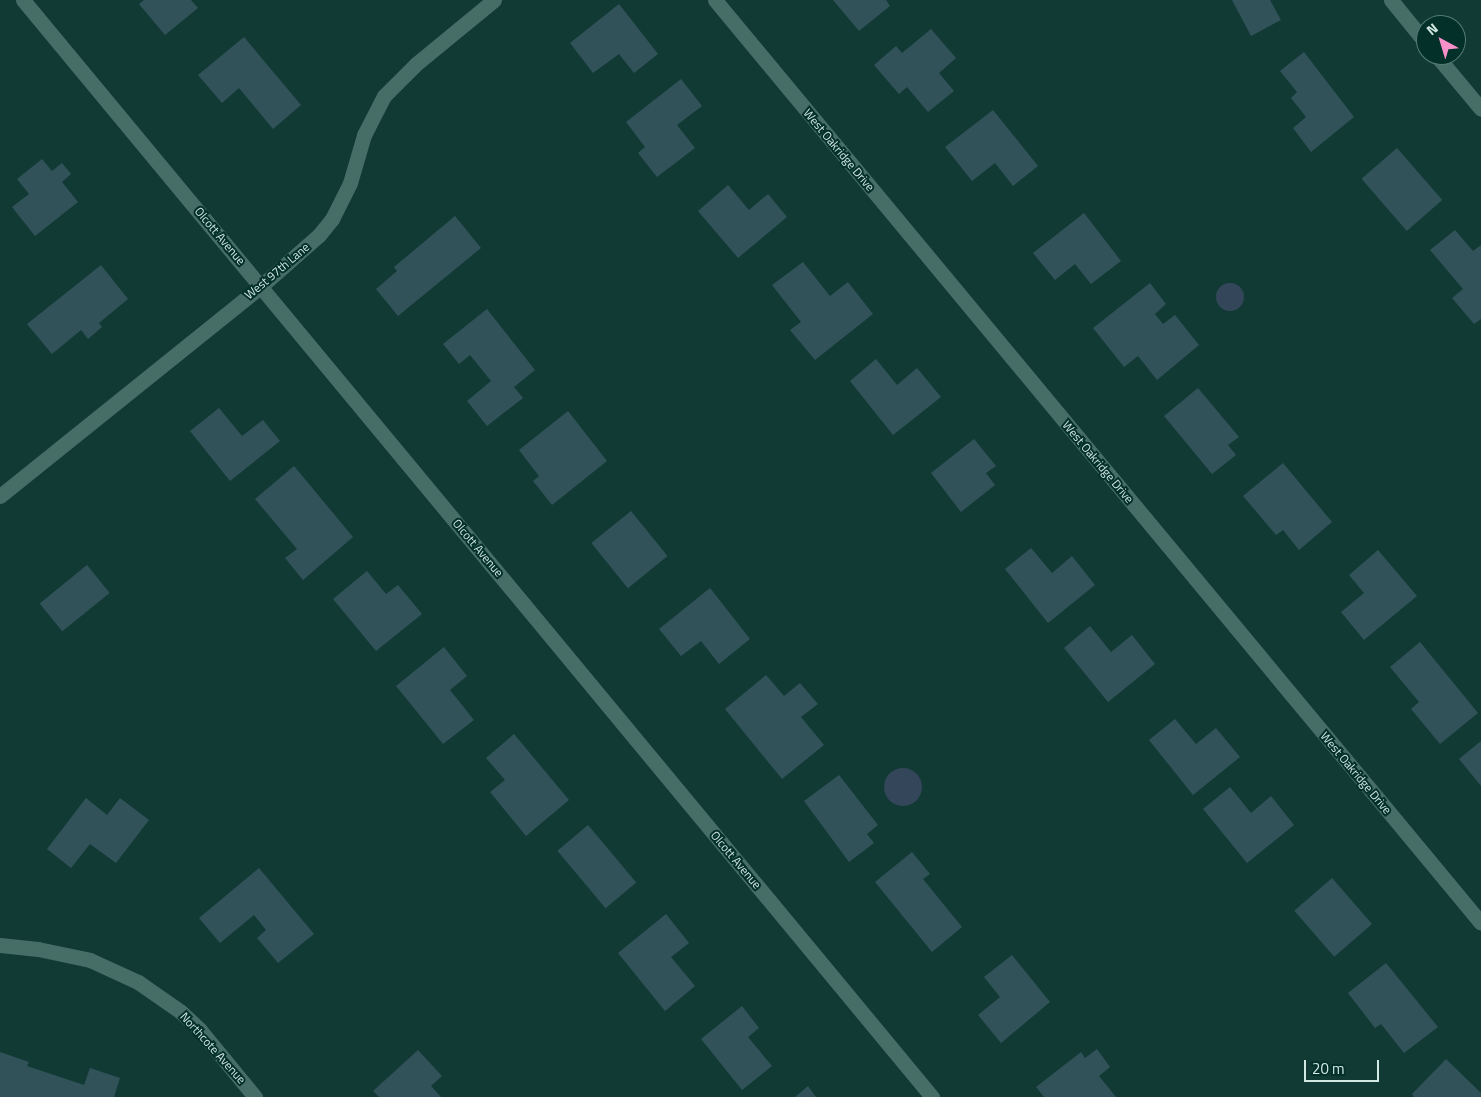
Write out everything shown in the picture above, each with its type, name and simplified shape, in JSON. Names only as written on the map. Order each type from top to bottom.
[{"type":"street","name":"Olcott Avenue","points":[[23,0],[932,1097]]},
{"type":"street","name":"West 97th Lane","points":[[0,496],[301,252],[332,219],[350,183],[370,122],[384,96],[416,64],[494,0]]},
{"type":"street","name":"West Oakridge Drive","points":[[715,0],[1481,923]]},
{"type":"street","points":[[1391,0],[1416,31]]},
{"type":"street","points":[[1444,65],[1481,109]]},
{"type":"street","name":"Northcote Avenue","points":[[0,945],[38,948],[90,960],[138,982],[181,1012],[256,1097]]},
{"type":"water","points":[[1230,283],[1240,287],[1244,297],[1240,307],[1230,311],[1220,307],[1216,297],[1220,287]]},
{"type":"water","points":[[903,768],[916,774],[922,787],[916,800],[903,806],[890,800],[884,787],[890,774]]},
{"type":"building","points":[[144,0],[191,0],[198,8],[165,35],[139,4]]},
{"type":"building","points":[[833,0],[886,0],[890,6],[859,31]]},
{"type":"building","points":[[1232,0],[1270,0],[1281,20],[1251,36]]},
{"type":"building","points":[[619,4],[658,54],[634,73],[619,54],[593,73],[570,43]]},
{"type":"building","points":[[931,29],[956,58],[939,73],[954,91],[928,112],[907,87],[899,94],[874,65],[896,46],[902,53]]},
{"type":"building","points":[[244,37],[301,105],[273,129],[239,88],[222,103],[198,75]]},
{"type":"building","points":[[1304,52],[1354,117],[1311,152],[1293,128],[1306,117],[1291,98],[1297,92],[1280,71]]},
{"type":"building","points":[[681,79],[702,106],[677,125],[695,148],[657,177],[638,153],[645,147],[626,122]]},
{"type":"building","points":[[993,110],[1038,166],[1013,186],[995,163],[972,181],[945,147]]},
{"type":"building","points":[[1397,148],[1442,200],[1407,231],[1362,179]]},
{"type":"building","points":[[42,159],[52,171],[62,163],[71,174],[62,182],[78,202],[35,236],[12,207],[29,194],[17,179]]},
{"type":"building","points":[[728,185],[749,210],[768,194],[787,217],[738,258],[698,211]]},
{"type":"building","points":[[1084,213],[1121,261],[1091,284],[1075,264],[1055,280],[1033,253]]},
{"type":"building","points":[[455,216],[481,248],[398,316],[376,289],[397,271],[394,267]]},
{"type":"building","points":[[1455,230],[1473,251],[1481,245],[1481,319],[1474,324],[1452,298],[1463,289],[1430,250]]},
{"type":"building","points":[[803,262],[830,296],[848,282],[873,314],[815,360],[790,330],[801,322],[772,285]]},
{"type":"building","points":[[101,265],[128,299],[99,323],[102,327],[88,339],[81,330],[52,354],[27,324]]},
{"type":"building","points":[[1150,283],[1166,304],[1155,314],[1163,324],[1175,315],[1199,345],[1157,380],[1138,356],[1124,367],[1093,328]]},
{"type":"building","points":[[487,309],[535,370],[514,387],[523,398],[487,426],[467,401],[491,381],[470,355],[459,364],[443,344]]},
{"type":"building","points":[[876,359],[897,385],[917,368],[941,397],[893,435],[850,381]]},
{"type":"building","points":[[1198,388],[1239,437],[1228,445],[1236,455],[1212,474],[1164,416]]},
{"type":"building","points":[[219,408],[242,436],[263,420],[280,441],[230,481],[190,431]]},
{"type":"building","points":[[568,411],[607,461],[552,505],[533,481],[539,476],[519,450]]},
{"type":"building","points":[[974,439],[996,466],[986,473],[995,485],[961,512],[931,473]]},
{"type":"building","points":[[1283,463],[1332,522],[1299,550],[1283,530],[1276,535],[1243,496]]},
{"type":"building","points":[[294,466],[353,537],[303,580],[285,558],[297,549],[255,499]]},
{"type":"building","points":[[631,511],[668,556],[628,588],[591,543]]},
{"type":"building","points":[[1031,548],[1052,573],[1072,556],[1095,585],[1048,623],[1005,569]]},
{"type":"building","points":[[1378,550],[1417,596],[1364,640],[1341,612],[1364,593],[1349,575]]},
{"type":"building","points":[[87,565],[110,593],[62,631],[40,603]]},
{"type":"building","points":[[367,571],[386,594],[398,585],[422,614],[376,651],[333,599]]},
{"type":"building","points":[[710,588],[750,639],[719,664],[701,641],[681,656],[659,629]]},
{"type":"building","points":[[1090,626],[1111,652],[1132,635],[1155,664],[1108,702],[1064,648]]},
{"type":"building","points":[[1420,642],[1478,713],[1440,744],[1411,709],[1419,702],[1390,667]]},
{"type":"building","points":[[444,647],[467,676],[450,690],[474,720],[443,744],[396,686]]},
{"type":"building","points":[[766,675],[784,696],[800,683],[818,704],[801,717],[824,745],[782,779],[725,709]]},
{"type":"building","points":[[1175,719],[1196,744],[1216,728],[1240,757],[1193,795],[1149,740]]},
{"type":"building","points":[[514,734],[569,800],[526,836],[490,792],[505,780],[486,758]]},
{"type":"building","points":[[1481,741],[1481,786],[1459,759]]},
{"type":"building","points":[[839,775],[878,825],[867,834],[874,843],[849,862],[804,801]]},
{"type":"building","points":[[1230,787],[1251,813],[1271,796],[1294,825],[1247,863],[1203,809]]},
{"type":"building","points":[[86,798],[107,815],[120,798],[149,820],[116,863],[90,844],[71,868],[47,849]]},
{"type":"building","points":[[588,825],[636,882],[606,908],[557,851]]},
{"type":"building","points":[[912,852],[930,874],[923,879],[962,927],[932,952],[875,882]]},
{"type":"building","points":[[259,868],[314,934],[278,963],[257,938],[266,930],[254,915],[220,943],[199,918]]},
{"type":"building","points":[[1332,878],[1372,924],[1334,957],[1294,911]]},
{"type":"building","points":[[666,914],[689,943],[671,957],[695,986],[665,1011],[618,953]]},
{"type":"building","points":[[1012,955],[1050,1002],[1001,1043],[978,1015],[1000,997],[984,977]]},
{"type":"building","points":[[1386,963],[1438,1027],[1404,1053],[1381,1024],[1375,1028],[1348,993]]},
{"type":"building","points":[[742,1006],[759,1028],[748,1037],[772,1066],[742,1090],[701,1039]]},
{"type":"building","points":[[1097,1049],[1110,1067],[1099,1076],[1116,1097],[1044,1097],[1036,1087],[1081,1052],[1085,1058]]},
{"type":"building","points":[[418,1050],[442,1076],[431,1086],[441,1097],[379,1097],[373,1091]]},
{"type":"building","points":[[0,1052],[29,1062],[27,1066],[84,1085],[90,1068],[120,1078],[114,1097],[0,1097]]},
{"type":"building","points":[[1446,1059],[1481,1093],[1481,1097],[1414,1097],[1412,1094]]},
{"type":"building","points":[[808,1086],[816,1097],[795,1097]]}]
